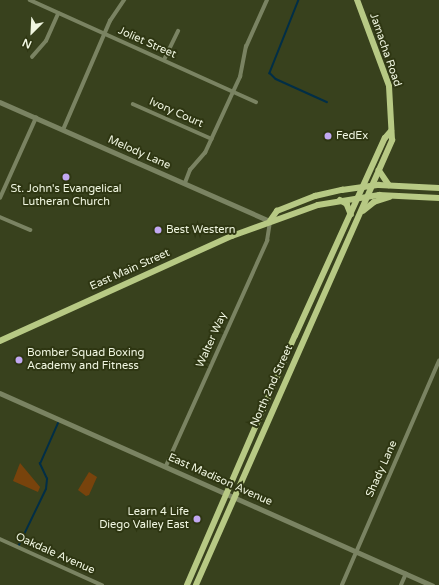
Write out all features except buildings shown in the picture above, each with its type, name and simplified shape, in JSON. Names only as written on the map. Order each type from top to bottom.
[{"type":"main road","name":"Jamacha Road","points":[[357,0],[389,86],[392,106],[392,140],[368,196]]},
{"type":"main road","name":"Jamacha Road","points":[[358,197],[385,138],[391,131]]},
{"type":"main road","points":[[379,170],[389,185]]},
{"type":"main road","name":"East Main Street","points":[[270,221],[277,211],[315,196],[372,186],[389,185],[439,188]]},
{"type":"main road","points":[[361,213],[374,202],[397,195]]},
{"type":"main road","name":"East Main Street","points":[[0,341],[270,221],[340,200],[358,197],[397,195],[439,198]]},
{"type":"main road","name":"North 2nd Street","points":[[196,585],[294,359],[368,196]]},
{"type":"main road","name":"North 2nd Street","points":[[187,585],[262,411],[358,197]]},
{"type":"main road","points":[[340,200],[347,204],[351,214]]},
{"type":"main road","points":[[314,295],[316,313]]},
{"type":"main road","points":[[307,310],[310,318],[308,328]]},
{"type":"main road","points":[[290,348],[294,359]]},
{"type":"main road","points":[[262,411],[265,428]]},
{"type":"street","name":"Joliet Street","points":[[30,0],[58,14],[256,102]]},
{"type":"street","points":[[63,130],[110,21],[124,0]]},
{"type":"street","points":[[185,184],[190,170],[205,153],[240,77],[246,47],[267,0]]},
{"type":"street","points":[[32,57],[46,41],[58,14]]},
{"type":"street","points":[[164,60],[178,31]]},
{"type":"street","name":"Melody Lane","points":[[0,102],[270,221]]},
{"type":"street","name":"Ivory Court","points":[[133,104],[212,139]]},
{"type":"street","points":[[0,198],[36,118]]},
{"type":"street","points":[[0,217],[30,230]]},
{"type":"street","name":"Walter Way","points":[[166,466],[267,241],[271,230],[270,221]]},
{"type":"street","name":"Shady Lane","points":[[342,585],[439,361]]},
{"type":"street","name":"East Madison Avenue","points":[[0,393],[432,585]]},
{"type":"street","name":"Oakdale Avenue","points":[[0,539],[102,585]]},
{"type":"street","points":[[401,585],[406,574]]},
{"type":"shaded area","points":[[20,463],[40,487],[38,492],[13,481]]},
{"type":"shaded area","points":[[89,472],[97,477],[89,495],[86,496],[78,490]]},
{"type":"waterway","points":[[299,0],[270,73],[276,79],[327,102]]},
{"type":"waterway","points":[[18,547],[46,489],[47,479],[40,464],[59,421]]},
{"type":"place","name":"FedEx","points":[[328,136]]},
{"type":"place","name":"St. John's Evangelical Lutheran Church","points":[[66,177]]},
{"type":"place","name":"Best Western","points":[[158,230]]},
{"type":"place","name":"Bomber Squad Boxing Academy and Fitness","points":[[19,360]]},
{"type":"place","name":"Learn 4 Life Diego Valley East","points":[[197,519]]}]
